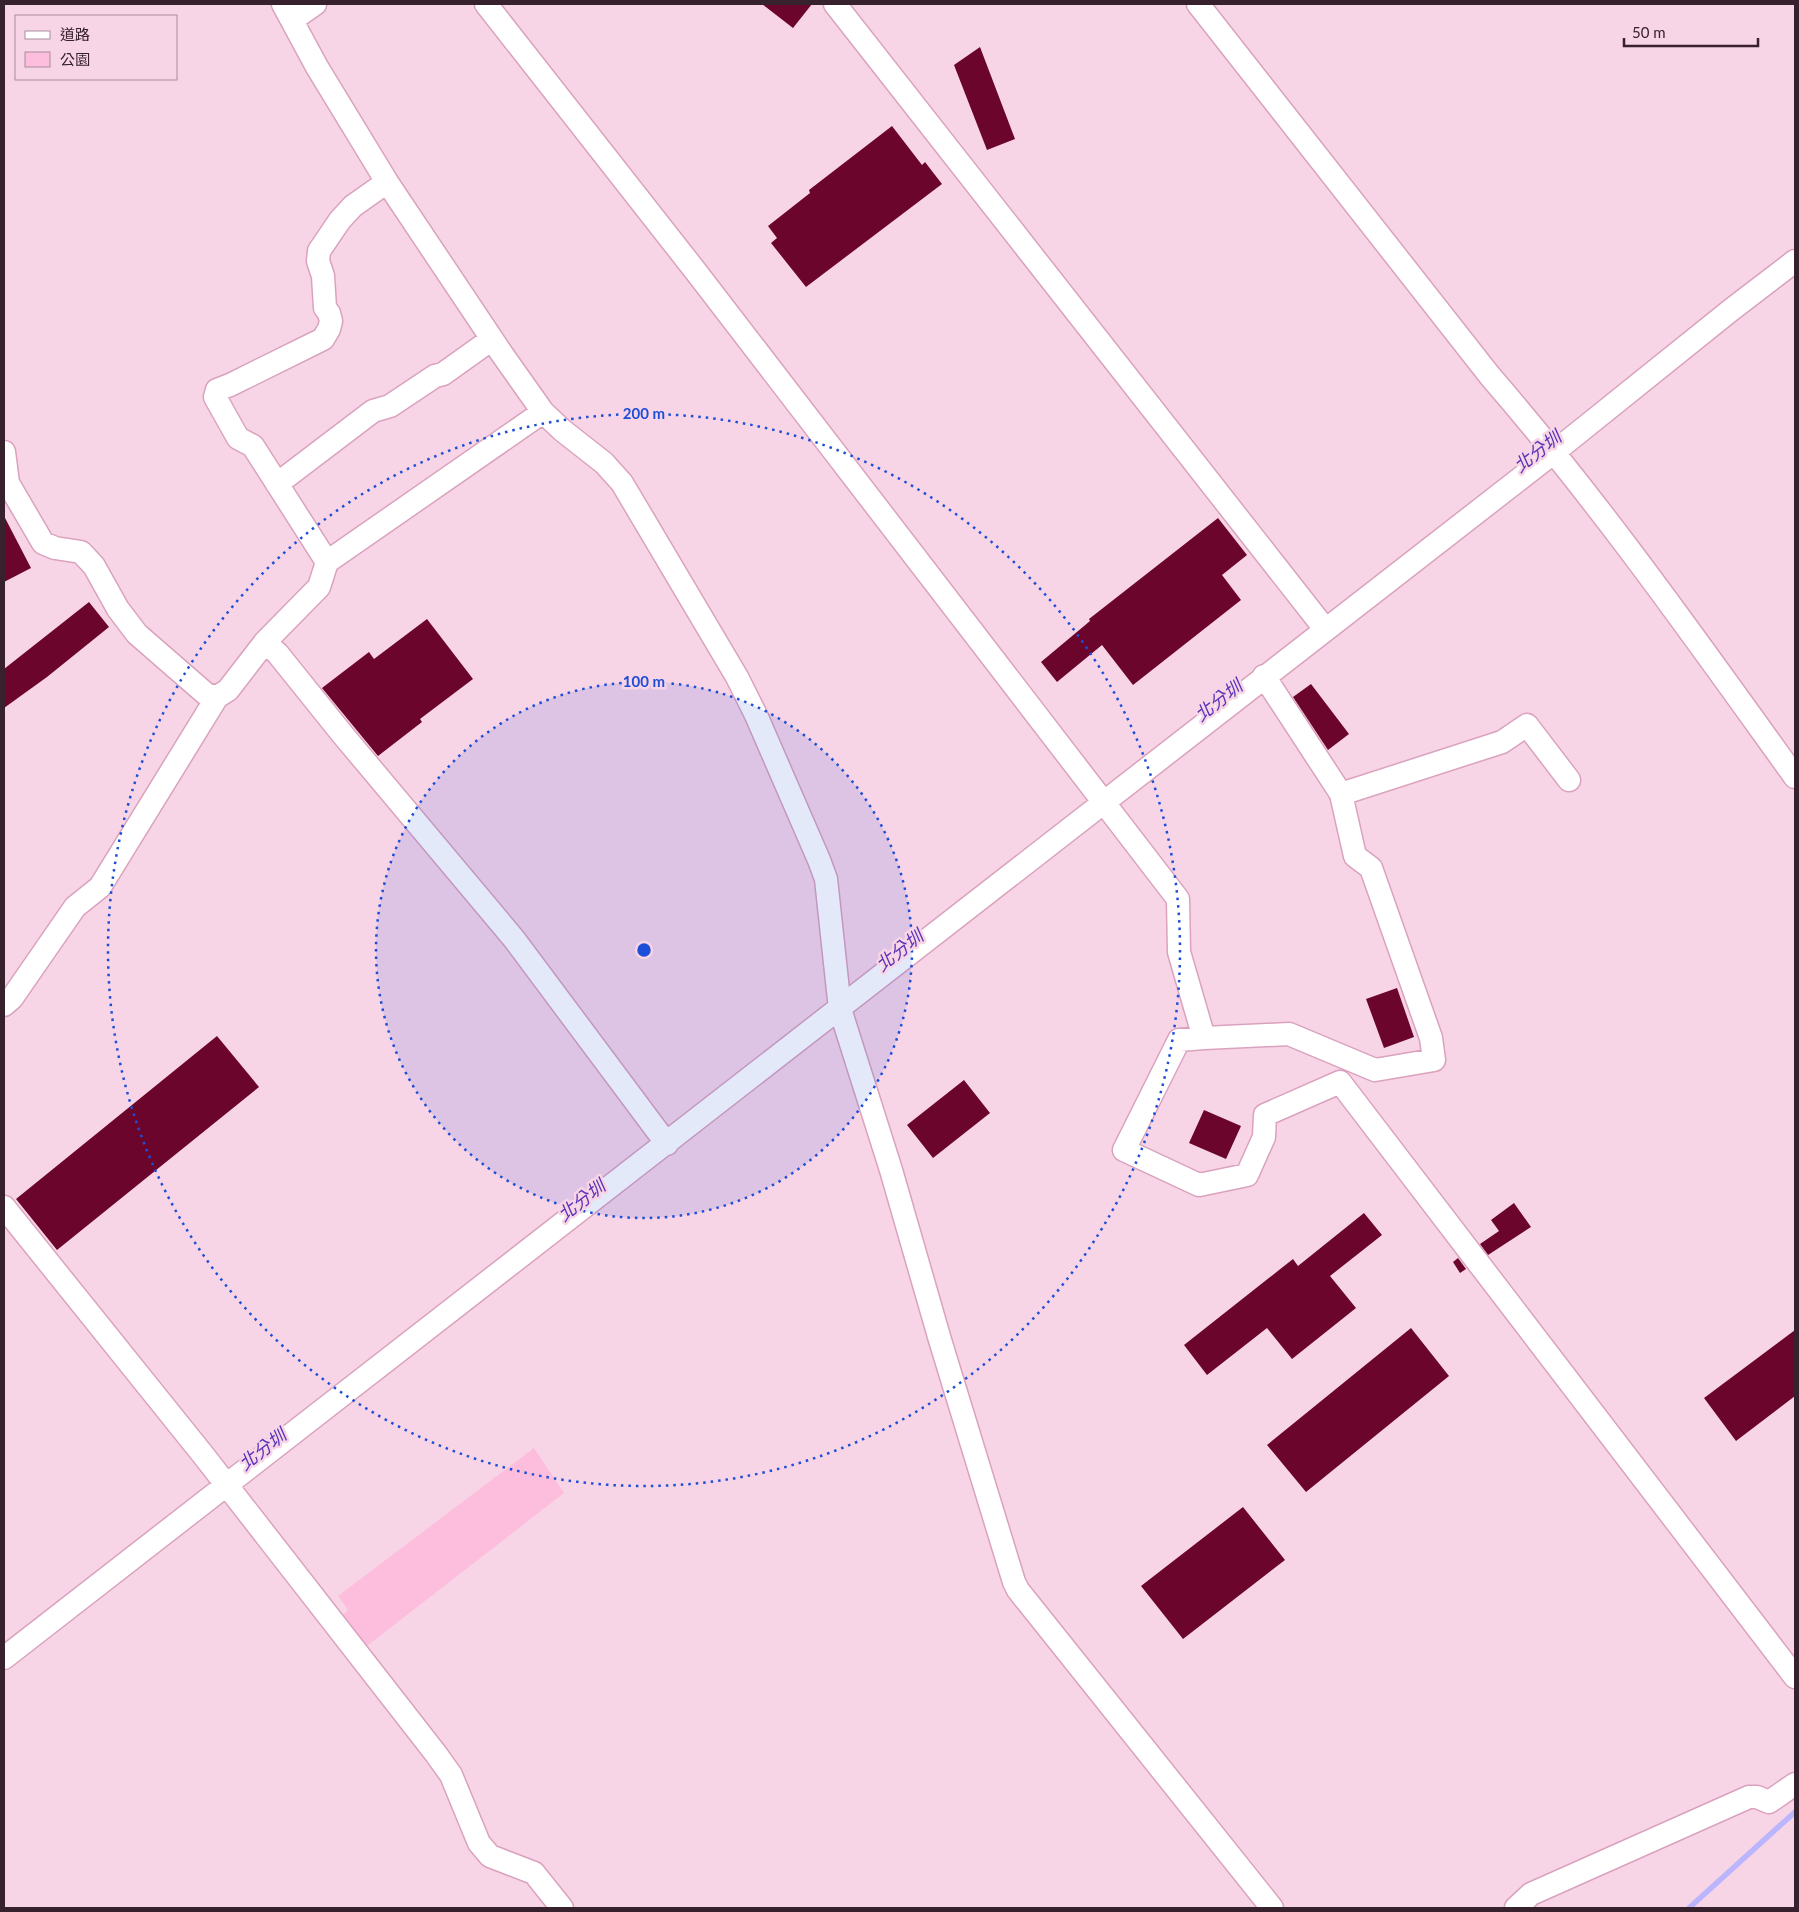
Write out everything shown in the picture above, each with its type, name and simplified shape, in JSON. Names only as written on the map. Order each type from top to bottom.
[{"type":"street","points":[[315,4],[288,12],[317,67],[387,182],[543,412],[562,430],[604,463],[622,483],[737,677],[756,715],[820,860],[826,879],[840,1009],[891,1170],[940,1340],[1018,1590],[1272,1908]]},
{"type":"street","points":[[486,4],[703,280],[1178,899],[1179,952],[1204,1038]]},
{"type":"street","points":[[835,4],[1319,620]]},
{"type":"street","points":[[1198,4],[1490,376],[1539,433],[1672,607],[1795,777]]},
{"type":"street","points":[[327,562],[253,446],[238,438],[215,397],[217,390],[323,339],[329,330],[331,321],[329,313],[325,308],[323,276],[318,261],[319,250],[340,220],[353,206],[387,182]]},
{"type":"street","points":[[4,1658],[226,1485],[661,1136],[840,1009],[1098,794],[1264,676],[1319,620],[1554,453],[1731,310],[1795,261]]},
{"type":"street","points":[[277,484],[373,411],[390,406],[435,376],[442,374],[492,339]]},
{"type":"street","points":[[4,1005],[12,998],[75,907],[100,887],[217,697],[228,690],[265,642],[319,587],[327,562],[543,412]]},
{"type":"street","points":[[4,452],[8,483],[43,543],[55,548],[81,552],[94,566],[118,609],[136,634],[206,694],[217,697]]},
{"type":"street","points":[[265,642],[278,654],[343,735],[514,939],[661,1136]]},
{"type":"street","points":[[1264,676],[1342,794],[1355,856],[1371,868],[1431,1038],[1434,1060],[1375,1070],[1340,1082],[1265,1115],[1264,1138],[1247,1175],[1199,1185],[1124,1150],[1178,1040],[1289,1034],[1375,1070]]},
{"type":"street","points":[[1342,794],[1502,742],[1527,725],[1569,780]]},
{"type":"street","points":[[1340,1082],[1795,1678]]},
{"type":"street","points":[[4,1207],[204,1456],[446,1768],[451,1775],[479,1843],[490,1856],[534,1873],[562,1908]]},
{"type":"street","points":[[1516,1908],[1531,1894],[1540,1890],[1749,1798],[1757,1797],[1769,1802],[1795,1784]]},
{"type":"green space","points":[[534,1448],[564,1493],[363,1649],[338,1619],[348,1610],[338,1596]]},
{"type":"building","points":[[762,4],[812,4],[793,28]]},
{"type":"building","points":[[980,47],[1015,139],[987,150],[954,65]]},
{"type":"building","points":[[892,126],[922,165],[925,162],[942,184],[806,287],[771,243],[777,238],[768,226],[810,193],[809,190]]},
{"type":"building","points":[[4,516],[31,568],[4,582]]},
{"type":"building","points":[[1218,518],[1247,555],[1222,575],[1241,600],[1133,685],[1102,645],[1057,682],[1041,662],[1090,621],[1089,619]]},
{"type":"building","points":[[89,602],[109,627],[47,677],[4,708],[4,669]]},
{"type":"building","points":[[427,619],[473,679],[420,719],[422,722],[378,756],[322,688],[369,652],[374,659]]},
{"type":"building","points":[[1311,684],[1349,734],[1328,750],[1293,697]]},
{"type":"building","points":[[1397,988],[1414,1037],[1384,1048],[1366,999]]},
{"type":"building","points":[[217,1036],[259,1087],[57,1250],[16,1199]]},
{"type":"building","points":[[964,1080],[990,1113],[933,1158],[907,1125]]},
{"type":"building","points":[[1204,1110],[1241,1126],[1226,1159],[1189,1143]]},
{"type":"building","points":[[1514,1203],[1531,1227],[1488,1255],[1480,1244],[1499,1231],[1491,1220]]},
{"type":"building","points":[[1364,1213],[1382,1235],[1330,1276],[1356,1308],[1292,1359],[1267,1328],[1207,1375],[1184,1345],[1293,1259],[1298,1266]]},
{"type":"building","points":[[1458,1258],[1466,1269],[1460,1273],[1453,1262]]},
{"type":"building","points":[[1411,1328],[1449,1376],[1306,1492],[1267,1445]]},
{"type":"building","points":[[1795,1330],[1795,1396],[1736,1441],[1704,1398]]},
{"type":"building","points":[[1243,1507],[1285,1560],[1183,1639],[1141,1586]]},
{"type":"waterway","points":[[1689,1908],[1795,1812]]},
{"type":"water label","name":"北分圳","points":[[1537,451]]},
{"type":"water label","name":"北分圳","points":[[1218,700]]},
{"type":"water label","name":"北分圳","points":[[899,950]]},
{"type":"water label","name":"北分圳","points":[[581,1200]]},
{"type":"water label","name":"北分圳","points":[[262,1449]]}]
